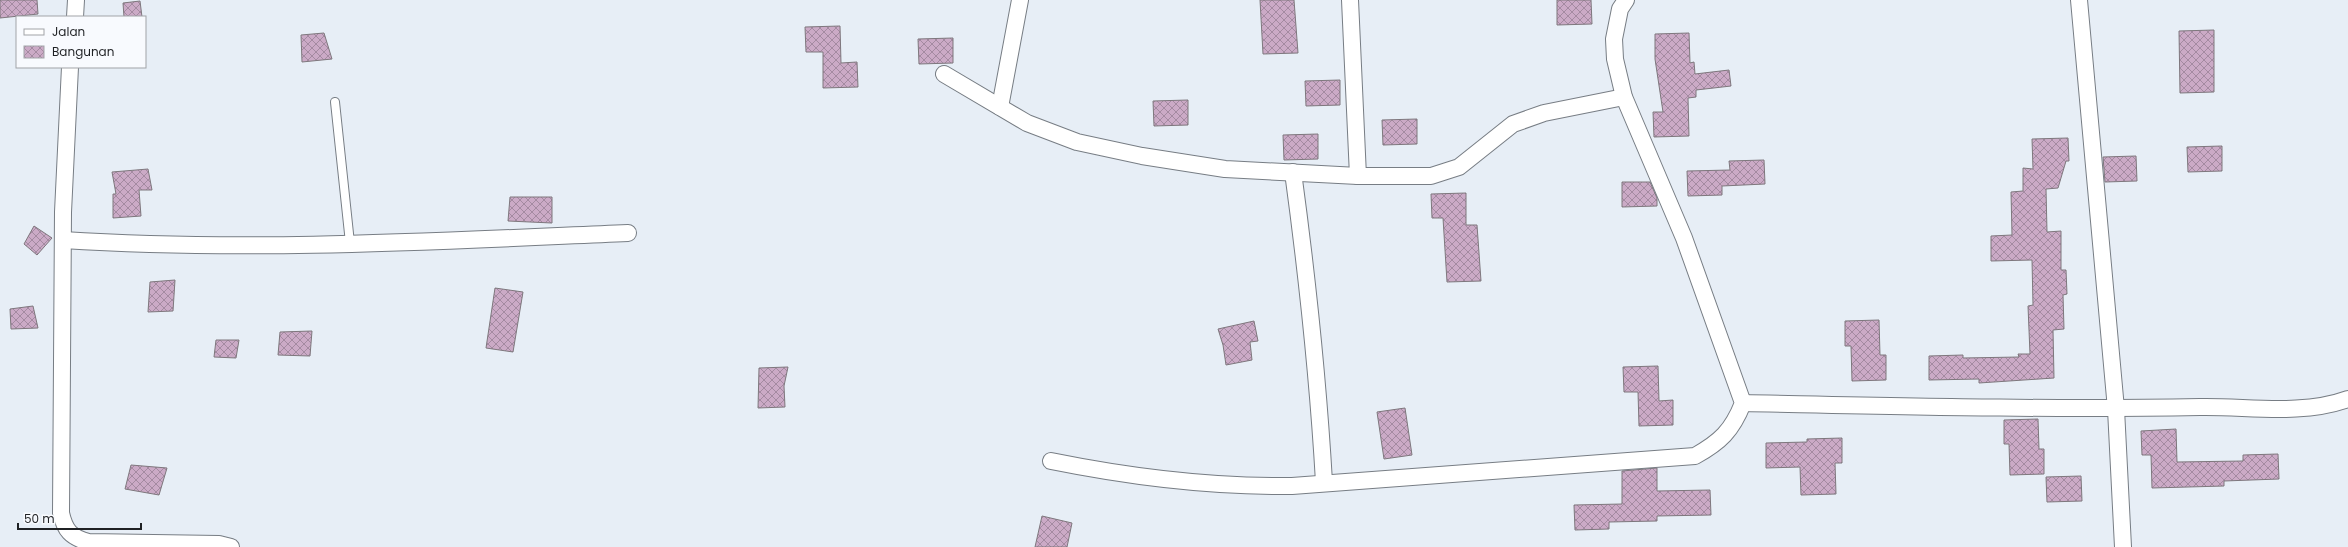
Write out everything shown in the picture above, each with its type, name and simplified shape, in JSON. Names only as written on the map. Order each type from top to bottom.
[{"type":"street","points":[[74,16],[76,0]]},
{"type":"street","points":[[1000,108],[1020,0]]},
{"type":"street","points":[[1350,0],[1358,176]]},
{"type":"street","points":[[1051,461],[1099,471],[1172,480],[1246,486],[1292,486],[1324,482],[1695,456],[1717,444],[1733,424],[1742,403],[1684,238],[1624,97],[1615,59],[1614,39],[1620,10],[1626,0]]},
{"type":"street","points":[[2079,0],[2116,409],[2123,547]]},
{"type":"street","points":[[70,68],[63,240],[61,513],[64,527],[74,538],[88,542],[219,544],[231,547]]},
{"type":"street","points":[[944,74],[1027,123],[1077,142],[1142,156],[1225,169],[1358,176],[1431,176],[1459,166],[1513,124],[1544,113],[1624,97]]},
{"type":"street","points":[[1293,172],[1316,361],[1324,482]]},
{"type":"street","points":[[63,240],[233,245],[350,243],[628,233]]},
{"type":"street","points":[[1742,403],[2116,409],[2222,407],[2300,409],[2348,399]]},
{"type":"lane","points":[[335,102],[350,243]]},
{"type":"building","points":[[0,0],[37,0],[38,14],[0,18]]},
{"type":"building","points":[[1260,0],[1294,0],[1298,53],[1263,54]]},
{"type":"building","points":[[1557,0],[1591,0],[1592,24],[1557,25]]},
{"type":"building","points":[[140,1],[142,16],[124,16],[123,3]]},
{"type":"building","points":[[840,26],[841,63],[857,62],[858,87],[823,88],[823,52],[806,52],[805,27]]},
{"type":"building","points":[[2214,30],[2214,92],[2180,93],[2179,31]]},
{"type":"building","points":[[324,33],[332,59],[302,62],[301,35]]},
{"type":"building","points":[[1689,33],[1690,63],[1694,62],[1695,74],[1729,70],[1731,86],[1696,90],[1696,97],[1688,98],[1689,136],[1654,137],[1653,112],[1663,112],[1655,59],[1655,34]]},
{"type":"building","points":[[953,38],[953,63],[919,64],[918,39]]},
{"type":"building","points":[[1340,80],[1340,105],[1306,106],[1305,81]]},
{"type":"building","points":[[1188,100],[1188,125],[1154,126],[1153,101]]},
{"type":"building","points":[[1417,119],[1417,144],[1383,145],[1382,120]]},
{"type":"building","points":[[1318,134],[1318,159],[1284,160],[1283,135]]},
{"type":"building","points":[[2068,138],[2069,161],[2066,161],[2058,188],[2046,189],[2047,232],[2061,231],[2061,270],[2066,270],[2067,294],[2063,295],[2064,329],[2053,330],[2054,378],[1979,383],[1979,379],[1929,380],[1929,356],[1963,355],[1963,358],[2019,357],[2018,354],[2030,354],[2028,306],[2033,305],[2032,260],[1991,261],[1991,236],[2012,235],[2011,192],[2023,191],[2023,168],[2033,169],[2032,139]]},
{"type":"building","points":[[2222,146],[2222,171],[2188,172],[2187,147]]},
{"type":"building","points":[[2136,156],[2137,181],[2105,182],[2103,157]]},
{"type":"building","points":[[1764,160],[1765,184],[1722,186],[1722,195],[1688,196],[1687,171],[1730,170],[1729,161]]},
{"type":"building","points":[[148,169],[152,190],[139,190],[141,216],[113,218],[113,194],[116,194],[112,172]]},
{"type":"building","points":[[1622,182],[1650,182],[1657,198],[1657,206],[1622,207]]},
{"type":"building","points":[[1466,193],[1466,225],[1477,225],[1481,281],[1447,282],[1443,218],[1432,218],[1431,194]]},
{"type":"building","points":[[510,197],[552,197],[552,223],[508,221]]},
{"type":"building","points":[[34,226],[52,238],[37,255],[24,244]]},
{"type":"building","points":[[175,280],[173,311],[148,312],[150,282]]},
{"type":"building","points":[[495,288],[523,292],[513,352],[486,348]]},
{"type":"building","points":[[33,306],[38,328],[11,329],[10,309]]},
{"type":"building","points":[[1879,320],[1880,355],[1886,355],[1886,380],[1852,381],[1851,346],[1845,346],[1845,321]]},
{"type":"building","points":[[1254,321],[1258,341],[1250,342],[1252,360],[1226,365],[1223,345],[1218,329]]},
{"type":"building","points":[[312,331],[310,356],[278,355],[280,332]]},
{"type":"building","points":[[216,340],[239,340],[236,358],[214,357]]},
{"type":"building","points":[[1658,366],[1659,401],[1673,400],[1673,425],[1639,426],[1638,392],[1624,392],[1623,367]]},
{"type":"building","points":[[788,367],[784,386],[785,407],[758,408],[759,368]]},
{"type":"building","points":[[1405,408],[1412,455],[1384,459],[1377,412]]},
{"type":"building","points":[[2038,419],[2039,449],[2044,449],[2044,474],[2010,475],[2009,444],[2004,444],[2004,420]]},
{"type":"building","points":[[2176,429],[2177,462],[2243,461],[2243,455],[2278,454],[2279,479],[2224,481],[2224,486],[2152,488],[2151,455],[2142,455],[2141,431]]},
{"type":"building","points":[[1842,438],[1842,463],[1835,463],[1836,494],[1801,495],[1800,467],[1766,468],[1766,443],[1807,442],[1807,439]]},
{"type":"building","points":[[131,465],[167,468],[159,495],[125,489]]},
{"type":"building","points":[[1657,468],[1657,491],[1710,490],[1711,515],[1657,516],[1657,521],[1609,522],[1609,529],[1575,530],[1574,505],[1622,504],[1622,471]]},
{"type":"building","points":[[2081,476],[2082,501],[2047,502],[2046,477]]},
{"type":"building","points":[[1042,516],[1072,523],[1067,547],[1035,547]]}]
